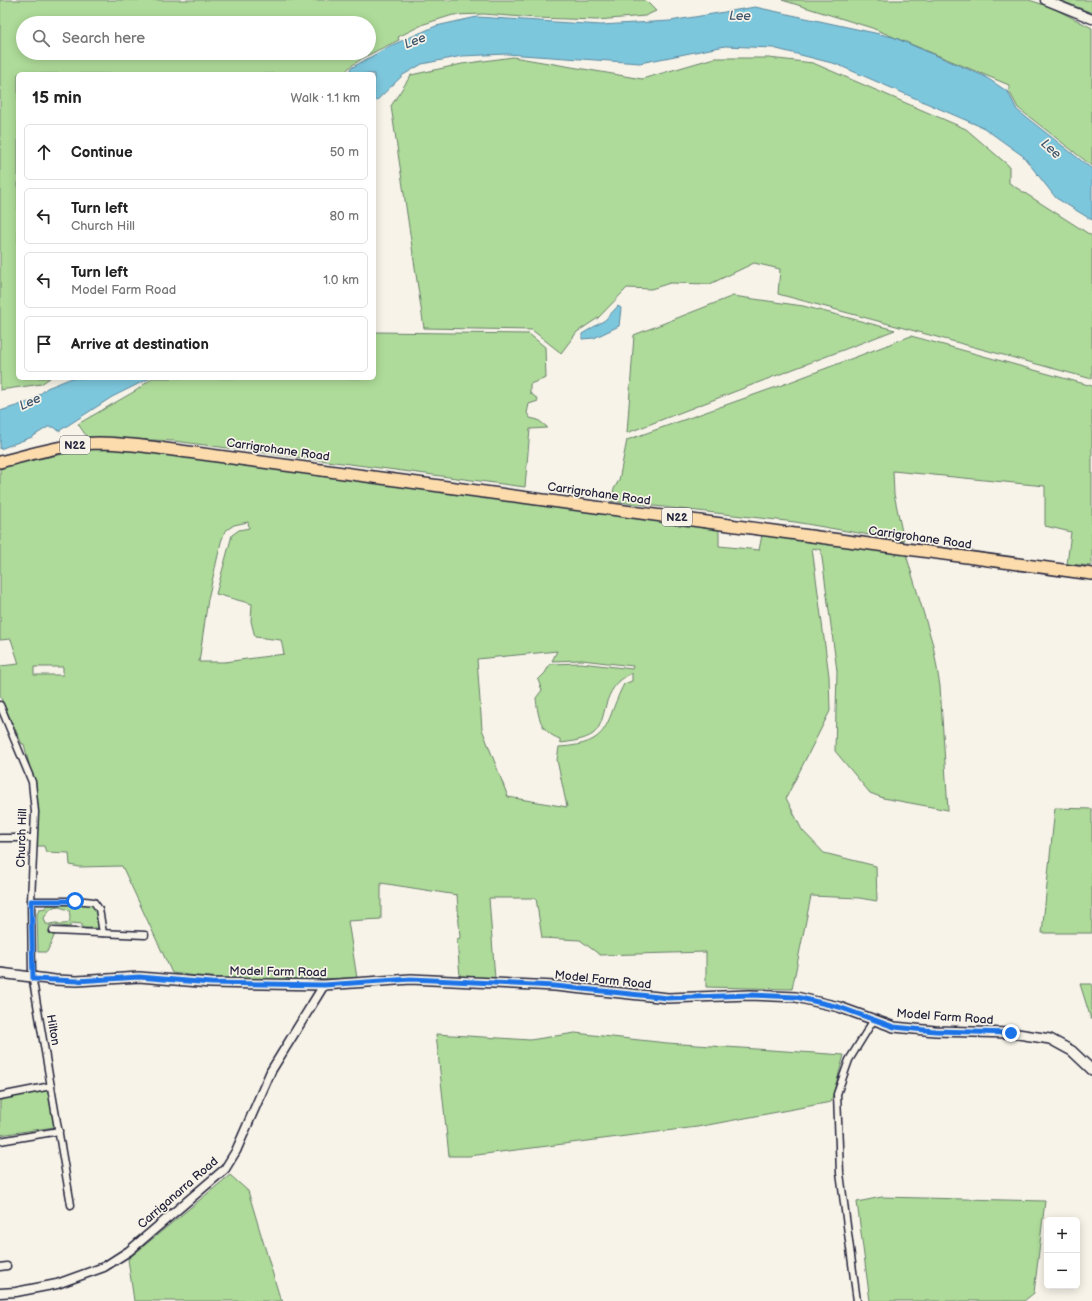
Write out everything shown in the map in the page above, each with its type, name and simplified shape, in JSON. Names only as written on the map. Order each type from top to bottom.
[{"type":"highway","name":"Carrigrohane Road","points":[[0,462],[58,448],[79,445],[121,444],[151,446],[1092,574]]},
{"type":"main road","name":"Model Farm Road","points":[[0,973],[33,979],[77,981],[139,977],[211,983],[324,985],[411,979],[555,986],[668,998],[750,995],[796,997],[839,1007],[894,1027],[935,1031],[1011,1033],[1050,1039],[1072,1051],[1092,1070]]},
{"type":"street","points":[[1045,0],[1092,19]]},
{"type":"street","name":"Church Hill","points":[[0,707],[32,782],[35,812],[31,901],[33,979]]},
{"type":"street","points":[[0,838],[33,838]]},
{"type":"street","points":[[31,901],[94,902],[99,909],[103,933]]},
{"type":"street","points":[[53,931],[145,935]]},
{"type":"street","name":"Hilton","points":[[33,979],[71,1205]]},
{"type":"street","name":"Carriganarra Road","points":[[0,1293],[16,1292],[57,1284],[104,1267],[129,1251],[225,1169],[236,1151],[271,1071],[324,985]]},
{"type":"street","points":[[857,1301],[840,1173],[837,1094],[849,1060],[873,1020]]},
{"type":"street","points":[[0,1096],[51,1086]]},
{"type":"street","points":[[0,1141],[58,1131]]},
{"type":"street","points":[[0,1267],[7,1266]]},
{"type":"green space","points":[[0,0],[645,0],[656,11],[645,16],[597,20],[536,18],[484,14],[453,15],[424,24],[398,37],[399,40],[376,52],[376,16],[16,16],[16,60],[360,60],[345,72],[16,72],[16,380],[47,380],[41,384],[0,390]]},
{"type":"green space","points":[[782,0],[1029,0],[1051,7],[1092,28],[1092,166],[1018,108],[1009,91],[1009,85],[872,28]]},
{"type":"green space","points":[[1060,0],[1092,0],[1092,13]]},
{"type":"green space","points":[[513,57],[642,79],[714,58],[769,58],[813,63],[966,129],[1009,166],[1009,183],[1092,236],[1092,379],[778,294],[780,269],[754,263],[710,284],[670,283],[651,289],[627,288],[598,318],[577,332],[561,353],[532,330],[424,328],[391,106],[411,75],[462,64]]},
{"type":"green space","points":[[733,296],[803,306],[895,330],[627,433],[634,335]]},
{"type":"green space","points":[[376,332],[529,334],[545,347],[546,378],[530,384],[530,393],[538,399],[538,401],[529,404],[527,413],[530,418],[538,420],[547,428],[530,429],[525,487],[174,441],[87,437],[78,424],[137,390],[150,380],[376,380]]},
{"type":"green space","points":[[911,336],[1092,386],[1092,566],[1067,564],[1071,532],[1045,526],[1045,486],[893,471],[894,494],[904,541],[795,522],[610,501],[619,480],[627,440],[782,385]]},
{"type":"green space","points":[[88,449],[143,449],[719,527],[719,546],[759,550],[762,535],[905,551],[933,645],[940,686],[948,810],[883,798],[870,793],[835,751],[837,671],[821,550],[812,548],[829,676],[830,711],[786,798],[802,830],[824,853],[876,866],[877,901],[859,898],[811,896],[792,989],[706,987],[706,952],[600,955],[580,940],[542,938],[536,898],[489,898],[495,979],[460,977],[457,939],[460,938],[457,895],[381,883],[381,919],[348,921],[357,978],[241,979],[172,973],[122,866],[79,867],[70,865],[69,853],[46,852],[44,846],[35,846],[34,837],[38,830],[34,784],[24,744],[22,744],[0,696],[0,666],[19,664],[11,639],[0,640],[0,469],[13,464]],"holes":[[[248,522],[249,528],[239,530],[232,535],[216,594],[252,604],[251,621],[255,637],[281,640],[284,654],[225,662],[199,662],[208,599],[221,542],[225,531],[234,525]],[[557,651],[552,661],[582,660],[633,666],[632,669],[581,663],[550,664],[545,673],[538,680],[542,690],[536,698],[541,723],[548,732],[560,739],[560,743],[581,739],[593,734],[598,728],[609,696],[614,687],[621,680],[632,673],[632,681],[624,684],[609,720],[598,736],[589,741],[576,745],[559,747],[557,760],[567,807],[508,797],[482,729],[477,659]],[[34,667],[63,667],[63,675],[34,675]]]},
{"type":"green space","points":[[1055,808],[1092,809],[1092,933],[1042,933]]},
{"type":"green space","points":[[90,904],[94,907],[100,923],[98,928],[82,928],[82,924],[71,923],[70,927],[50,925],[49,933],[55,934],[47,952],[38,952],[37,914],[39,909],[46,908],[46,905]],"holes":[[[56,906],[69,910],[70,919],[68,923],[46,924],[44,918],[50,909]]]},
{"type":"green space","points":[[1080,984],[1092,984],[1092,1019],[1091,1019]]},
{"type":"green space","points":[[575,1033],[667,1043],[844,1055],[831,1102],[697,1127],[469,1156],[449,1156],[436,1034],[530,1040]]},
{"type":"green space","points":[[48,1090],[54,1127],[0,1135],[0,1099]]},
{"type":"green space","points":[[230,1175],[248,1191],[280,1298],[283,1301],[134,1301],[128,1259]]},
{"type":"green space","points":[[882,1197],[1045,1201],[1034,1293],[1024,1301],[870,1301],[857,1202]]},
{"type":"water","name":"Lee","points":[[755,7],[893,37],[984,76],[1008,92],[1017,110],[1092,169],[1092,220],[1056,198],[1023,156],[984,128],[836,64],[773,48],[725,46],[640,63],[507,54],[462,56],[422,64],[403,75],[376,101],[376,72],[349,72],[351,68],[365,60],[376,60],[376,54],[390,46],[436,26],[477,17],[601,25],[670,21]]},
{"type":"water","points":[[618,306],[621,308],[619,326],[594,338],[582,339],[582,334],[605,320]]},
{"type":"water","name":"Lee","points":[[67,380],[146,380],[112,397],[59,431],[54,427],[48,427],[32,437],[0,449],[0,411],[32,401],[47,388]]},
{"type":"route","points":[[75,901],[31,901],[33,979],[77,981],[139,977],[211,983],[324,985],[349,984],[386,979],[411,979],[501,985],[555,986],[635,996],[668,998],[750,995],[796,997],[839,1007],[894,1027],[935,1031],[1011,1033]]}]
